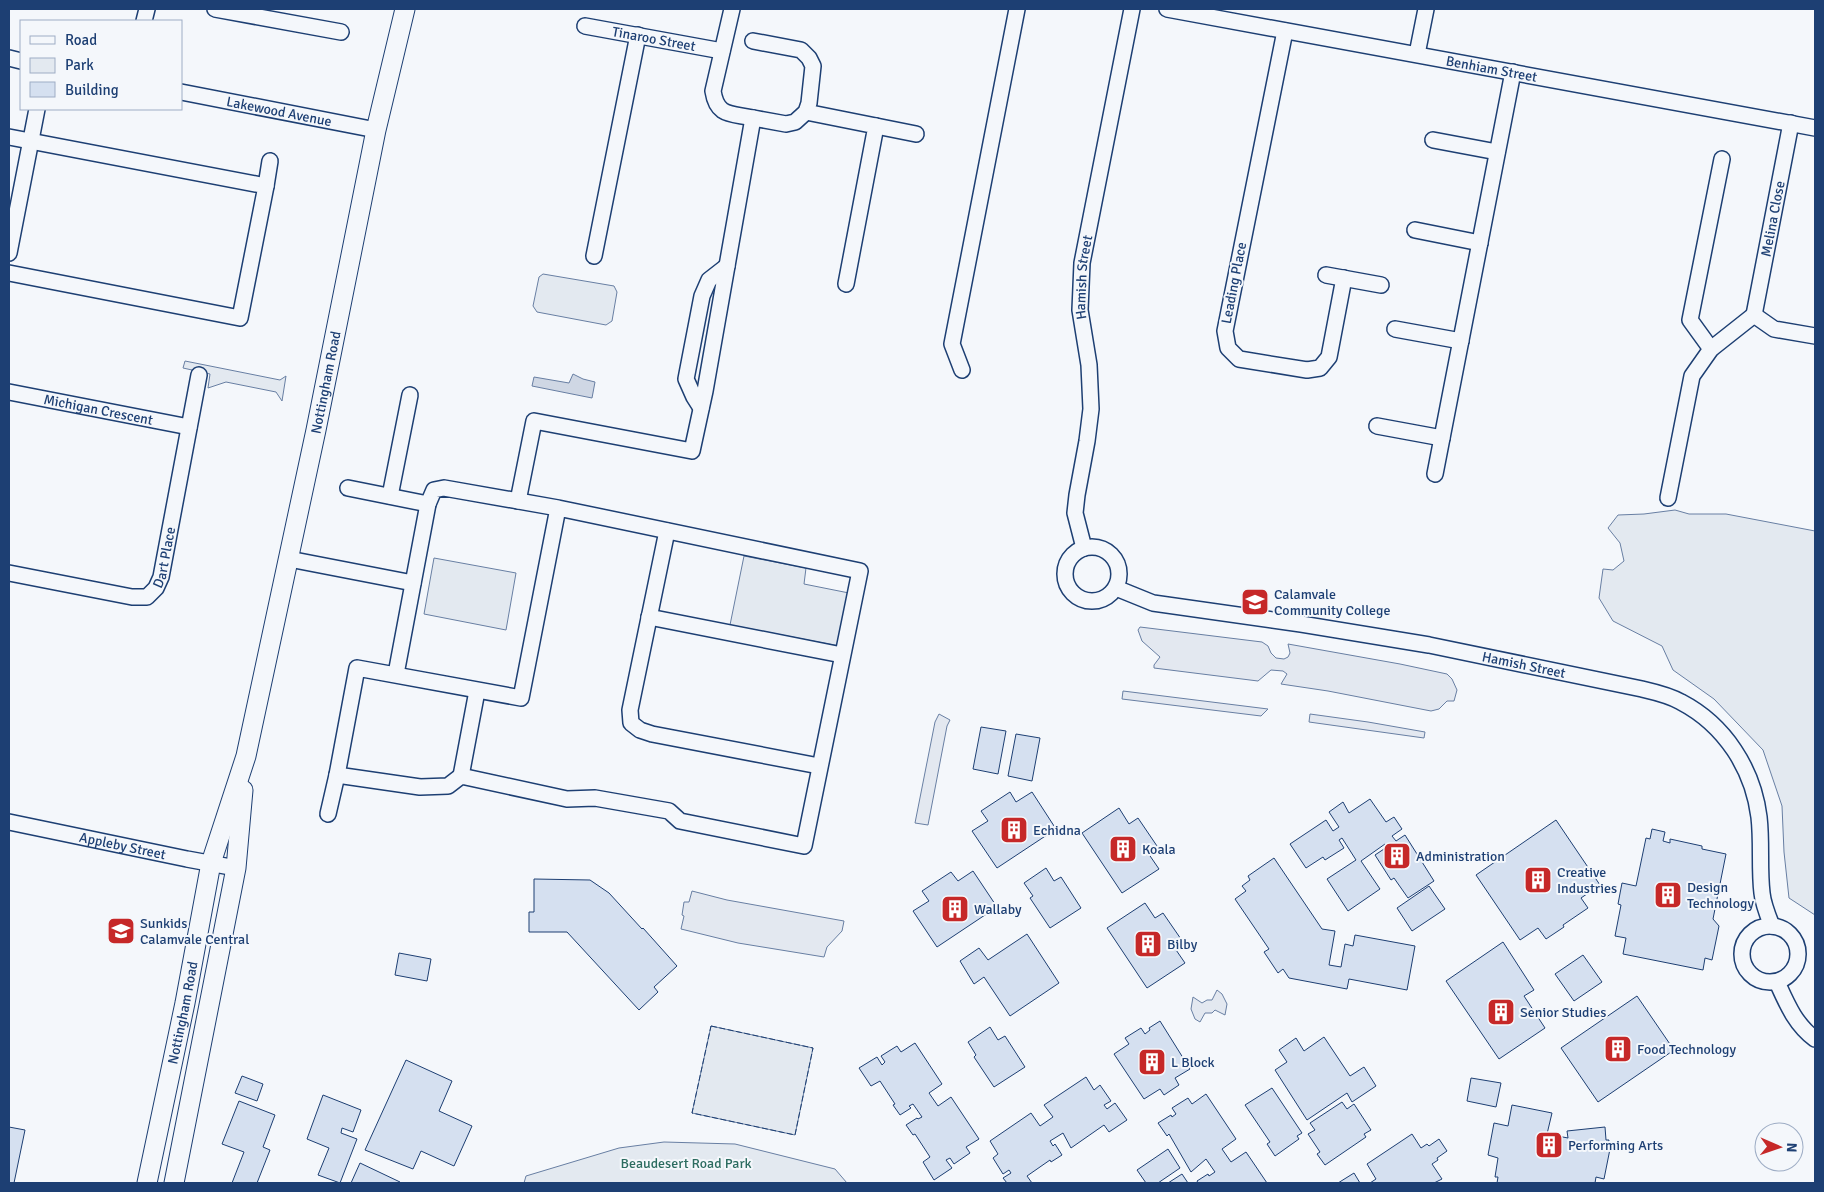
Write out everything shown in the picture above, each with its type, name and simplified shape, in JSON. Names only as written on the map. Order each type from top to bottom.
[{"type":"street","points":[[215,9],[289,15],[342,32]]},
{"type":"street","name":"Nottingham Road","points":[[147,1183],[211,863],[246,756],[289,559],[376,130],[405,9]]},
{"type":"street","points":[[732,9],[713,91],[715,103],[722,111],[786,124],[794,122],[806,112],[809,103],[813,66],[809,58],[801,50],[753,41]]},
{"type":"street","points":[[962,370],[952,344],[1017,9]]},
{"type":"street","name":"Hamish Street","points":[[1084,548],[1076,513],[1077,495],[1091,409],[1089,365],[1080,310],[1082,264],[1132,9]]},
{"type":"street","name":"Benhiam Street","points":[[1167,9],[1815,128]]},
{"type":"street","points":[[1416,54],[1426,9]]},
{"type":"street","name":"Tinaroo Street","points":[[586,26],[722,51]]},
{"type":"street","name":"Leading Place","points":[[1285,31],[1225,331],[1228,348],[1239,359],[1307,370],[1320,368],[1329,357],[1344,278]]},
{"type":"street","points":[[594,256],[638,35]]},
{"type":"street","points":[[1436,474],[1513,72]]},
{"type":"street","name":"Lakewood Avenue","points":[[182,92],[376,130]]},
{"type":"street","points":[[9,253],[36,110]]},
{"type":"street","points":[[806,112],[916,134]]},
{"type":"street","points":[[518,501],[534,421],[692,451],[753,118]]},
{"type":"street","name":"Melina Close","points":[[1754,315],[1791,123]]},
{"type":"street","points":[[846,284],[876,126]]},
{"type":"street","points":[[9,138],[266,186]]},
{"type":"street","points":[[1433,140],[1497,152]]},
{"type":"street","points":[[1711,349],[1690,320],[1722,159]]},
{"type":"street","points":[[9,273],[240,318],[270,161]]},
{"type":"street","points":[[1415,230],[1480,243]]},
{"type":"street","points":[[1326,275],[1381,285]]},
{"type":"street","points":[[1668,498],[1692,376],[1711,349],[1754,315],[1774,329],[1815,336]]},
{"type":"street","points":[[1394,330],[1461,341]]},
{"type":"street","name":"Dart Place","points":[[9,573],[132,597],[147,597],[156,588],[161,577],[199,375]]},
{"type":"street","name":"Michigan Crescent","points":[[9,392],[190,427]]},
{"type":"street","points":[[390,496],[410,395]]},
{"type":"street","points":[[1378,426],[1442,438]]},
{"type":"street","points":[[348,488],[428,504]]},
{"type":"street","points":[[396,674],[428,504],[434,490],[444,488],[558,508],[860,571],[804,846],[680,821],[669,811],[594,798],[567,799],[461,776]]},
{"type":"street","points":[[328,814],[357,668],[521,698],[558,508]]},
{"type":"street","points":[[667,531],[630,710],[631,723],[640,730],[652,734],[819,766]]},
{"type":"street","points":[[1093,546],[1111,553],[1120,569],[1116,588],[1106,598],[1092,602],[1084,600],[1070,590],[1066,582],[1066,565],[1070,557],[1076,551],[1093,546]]},
{"type":"street","points":[[289,559],[413,583]]},
{"type":"street","name":"Hamish Street","points":[[1116,588],[1153,603],[1338,629],[1429,645],[1642,689],[1662,694],[1681,702],[1709,721],[1724,735],[1752,784],[1759,820],[1762,896],[1772,926]]},
{"type":"street","points":[[649,617],[842,655]]},
{"type":"street","points":[[337,775],[420,787],[448,786],[461,776],[477,691]]},
{"type":"street","name":"Nottingham Road","points":[[174,1183],[236,868],[246,756]]},
{"type":"street","name":"Appleby Street","points":[[9,822],[236,868]]},
{"type":"street","points":[[1772,926],[1780,928],[1794,939],[1798,956],[1792,972],[1777,982],[1759,980],[1746,969],[1742,961],[1744,943],[1748,936],[1755,930],[1772,926]]},
{"type":"street","points":[[1777,982],[1792,1015],[1806,1032],[1815,1039]]},
{"type":"green space","points":[[543,274],[614,286],[617,292],[612,321],[606,325],[537,312],[533,306],[539,277]]},
{"type":"green space","points":[[185,361],[280,380],[286,376],[282,401],[276,392],[226,382],[208,388],[210,374],[183,368]]},
{"type":"green space","points":[[1675,510],[1689,514],[1726,514],[1815,531],[1815,915],[1789,898],[1782,806],[1763,750],[1714,699],[1673,670],[1662,646],[1613,621],[1599,598],[1603,569],[1613,570],[1624,561],[1620,543],[1608,528],[1618,515]]},
{"type":"green space","points":[[744,556],[806,568],[804,584],[849,593],[839,646],[730,625]]},
{"type":"green space","points":[[434,558],[516,573],[506,630],[424,614]]},
{"type":"green space","points":[[711,1026],[813,1048],[795,1135],[692,1113]]},
{"type":"green space","name":"Beaudesert Road Park","points":[[664,1142],[735,1144],[835,1169],[847,1183],[524,1183],[526,1176],[619,1148]]},
{"type":"shaded area","points":[[573,374],[595,382],[592,398],[532,386],[534,377],[569,383]]},
{"type":"shaded area","points":[[1140,627],[1262,642],[1268,646],[1276,658],[1284,659],[1288,657],[1290,653],[1288,644],[1400,664],[1447,674],[1452,679],[1457,690],[1454,701],[1447,701],[1439,709],[1431,711],[1281,684],[1287,674],[1283,671],[1271,670],[1258,681],[1154,668],[1160,657],[1142,641],[1138,630]]},
{"type":"shaded area","points":[[1123,691],[1268,709],[1261,716],[1122,699]]},
{"type":"shaded area","points":[[939,714],[950,720],[947,726],[928,825],[915,823],[935,722]]},
{"type":"shaded area","points":[[1310,714],[1425,732],[1424,738],[1309,722]]},
{"type":"shaded area","points":[[692,891],[727,900],[844,921],[842,931],[827,947],[824,957],[738,943],[681,929],[684,916],[682,915],[684,902],[689,902]]},
{"type":"shaded area","points":[[1217,990],[1222,994],[1227,1004],[1225,1015],[1215,1010],[1212,1013],[1205,1013],[1200,1022],[1195,1019],[1191,1009],[1193,997],[1202,1003],[1212,1000]]},
{"type":"building","points":[[981,727],[1006,731],[998,774],[973,769]]},
{"type":"building","points":[[1016,734],[1040,738],[1032,781],[1008,776]]},
{"type":"building","name":"Echidna","points":[[1010,792],[1016,802],[1032,792],[1056,829],[997,868],[972,831],[988,821],[981,811]]},
{"type":"building","name":"Administration","points":[[1370,799],[1386,822],[1394,817],[1402,829],[1392,836],[1396,841],[1405,835],[1434,881],[1408,898],[1394,878],[1391,880],[1375,855],[1387,847],[1385,844],[1361,861],[1380,889],[1348,911],[1327,879],[1356,860],[1342,838],[1339,840],[1344,848],[1325,860],[1323,857],[1306,868],[1290,844],[1326,820],[1333,831],[1339,827],[1329,812],[1343,802],[1349,813]]},
{"type":"building","name":"Koala","points":[[1119,808],[1129,824],[1138,818],[1157,846],[1148,853],[1159,869],[1122,893],[1082,833]]},
{"type":"building","name":"Creative Industries","points":[[1556,820],[1600,885],[1581,898],[1588,908],[1563,925],[1564,927],[1546,939],[1538,928],[1520,940],[1476,875]]},
{"type":"building","name":"Design Technology","points":[[1652,829],[1665,832],[1663,841],[1670,843],[1670,839],[1702,846],[1702,849],[1726,854],[1713,919],[1719,926],[1712,960],[1705,958],[1703,970],[1623,954],[1626,938],[1615,936],[1621,905],[1618,904],[1622,883],[1636,886],[1646,838],[1650,839]]},
{"type":"building","points":[[1274,858],[1322,929],[1335,931],[1329,965],[1341,967],[1345,944],[1353,946],[1355,935],[1415,946],[1407,990],[1349,979],[1347,989],[1289,978],[1283,969],[1278,973],[1264,952],[1269,949],[1235,899],[1246,891],[1242,886],[1250,880],[1248,876]]},
{"type":"building","points":[[1046,868],[1054,881],[1061,877],[1081,908],[1050,928],[1030,898],[1033,896],[1024,883]]},
{"type":"building","name":"Wallaby","points":[[973,871],[997,907],[937,947],[913,911],[929,901],[922,891],[951,872],[958,881]]},
{"type":"building","points":[[534,879],[590,880],[609,893],[677,966],[654,987],[658,992],[639,1010],[567,932],[529,932],[529,912],[534,912]]},
{"type":"building","points":[[1429,886],[1445,909],[1412,931],[1397,908]]},
{"type":"building","name":"Bilby","points":[[1145,903],[1155,918],[1163,913],[1183,942],[1174,947],[1185,963],[1147,988],[1107,928]]},
{"type":"building","points":[[1027,934],[1059,983],[1010,1016],[984,977],[974,984],[960,961],[979,948],[988,960]]},
{"type":"building","name":"Senior Studies","points":[[1503,942],[1534,990],[1524,996],[1545,1028],[1499,1059],[1446,981]]},
{"type":"building","points":[[399,953],[431,959],[427,981],[395,975]]},
{"type":"building","points":[[1583,955],[1602,982],[1574,1001],[1555,974]]},
{"type":"building","name":"Food Technology","points":[[1637,996],[1674,1050],[1598,1102],[1561,1048]]},
{"type":"building","name":"L Block","points":[[1160,1021],[1190,1069],[1175,1078],[1179,1085],[1164,1095],[1160,1089],[1144,1099],[1114,1054],[1129,1044],[1125,1038],[1141,1028],[1145,1034],[1150,1030],[1149,1028]]},
{"type":"building","points":[[990,1027],[998,1040],[1005,1036],[1025,1067],[994,1087],[974,1057],[976,1055],[968,1042]]},
{"type":"building","points":[[1324,1037],[1350,1076],[1364,1067],[1376,1086],[1352,1102],[1347,1093],[1307,1120],[1275,1070],[1287,1062],[1279,1050],[1296,1038],[1304,1051]]},
{"type":"building","points":[[915,1043],[942,1084],[929,1093],[938,1106],[951,1097],[979,1139],[966,1147],[970,1153],[954,1164],[950,1158],[946,1160],[952,1168],[934,1180],[923,1162],[930,1157],[915,1134],[913,1135],[906,1125],[922,1117],[913,1104],[909,1106],[911,1108],[900,1115],[880,1081],[871,1086],[859,1068],[877,1057],[882,1065],[885,1062],[881,1056],[897,1046],[901,1052]]},
{"type":"building","points":[[406,1060],[452,1081],[439,1111],[472,1126],[454,1166],[421,1151],[413,1169],[365,1150]]},
{"type":"building","points":[[242,1076],[263,1084],[257,1101],[235,1093]]},
{"type":"building","points":[[1086,1077],[1094,1090],[1100,1085],[1111,1101],[1104,1105],[1107,1109],[1115,1103],[1127,1120],[1109,1132],[1104,1125],[1071,1148],[1063,1133],[1050,1141],[1053,1146],[1055,1144],[1062,1155],[1051,1162],[1050,1160],[1027,1176],[1032,1183],[1007,1183],[1003,1178],[1011,1173],[1009,1170],[1003,1174],[993,1158],[998,1154],[990,1141],[1031,1113],[1040,1126],[1053,1117],[1044,1105]]},
{"type":"building","points":[[1471,1078],[1501,1083],[1496,1107],[1467,1101]]},
{"type":"building","points":[[1272,1088],[1302,1133],[1297,1136],[1299,1139],[1275,1156],[1267,1144],[1270,1142],[1245,1105]]},
{"type":"building","points":[[1206,1094],[1236,1139],[1222,1149],[1231,1162],[1246,1152],[1267,1183],[1198,1183],[1197,1181],[1215,1172],[1206,1159],[1191,1172],[1169,1134],[1167,1136],[1158,1123],[1176,1114],[1172,1108],[1188,1098],[1192,1104]]},
{"type":"building","points":[[323,1095],[361,1110],[353,1132],[342,1128],[341,1133],[357,1139],[340,1183],[318,1175],[329,1148],[307,1139]]},
{"type":"building","points":[[239,1101],[275,1115],[263,1147],[270,1150],[257,1183],[232,1183],[244,1152],[222,1144]]},
{"type":"building","points":[[1342,1102],[1347,1109],[1354,1104],[1371,1130],[1364,1134],[1366,1137],[1325,1165],[1317,1154],[1320,1152],[1308,1134],[1315,1130],[1310,1123]]},
{"type":"building","name":"Performing Arts","points":[[1512,1105],[1552,1113],[1547,1134],[1568,1138],[1567,1131],[1605,1127],[1606,1140],[1609,1140],[1607,1149],[1610,1149],[1604,1179],[1596,1177],[1595,1183],[1497,1183],[1498,1177],[1495,1177],[1498,1158],[1488,1155],[1494,1123],[1508,1126]]},
{"type":"building","points":[[9,1127],[25,1130],[14,1183],[9,1183]]},
{"type":"building","points":[[1412,1134],[1421,1148],[1427,1144],[1429,1146],[1439,1139],[1447,1151],[1432,1164],[1442,1179],[1434,1183],[1370,1183],[1376,1179],[1367,1164]]},
{"type":"building","points":[[1168,1149],[1180,1168],[1158,1183],[1146,1183],[1137,1170]]},
{"type":"building","points":[[360,1163],[400,1182],[400,1183],[351,1183]]},
{"type":"building","points":[[1354,1173],[1360,1183],[1338,1183]]},
{"type":"building","points":[[1182,1174],[1188,1183],[1168,1183]]},
{"type":"fence","points":[[711,1026],[813,1048],[795,1135],[692,1113],[711,1026]]},
{"type":"place","name":"Calamvale Community College","points":[[1255,602]]},
{"type":"place","name":"Echidna","points":[[1014,830]]},
{"type":"place","name":"Koala","points":[[1123,849]]},
{"type":"place","name":"Administration","points":[[1397,856]]},
{"type":"place","name":"Creative Industries","points":[[1538,880]]},
{"type":"place","name":"Design Technology","points":[[1668,895]]},
{"type":"place","name":"Wallaby","points":[[955,909]]},
{"type":"place","name":"Sunkids Calamvale Central","points":[[121,931]]},
{"type":"place","name":"Bilby","points":[[1148,944]]},
{"type":"place","name":"Senior Studies","points":[[1501,1012]]},
{"type":"place","name":"Food Technology","points":[[1618,1049]]},
{"type":"place","name":"L Block","points":[[1152,1062]]},
{"type":"place","name":"Performing Arts","points":[[1549,1145]]}]
